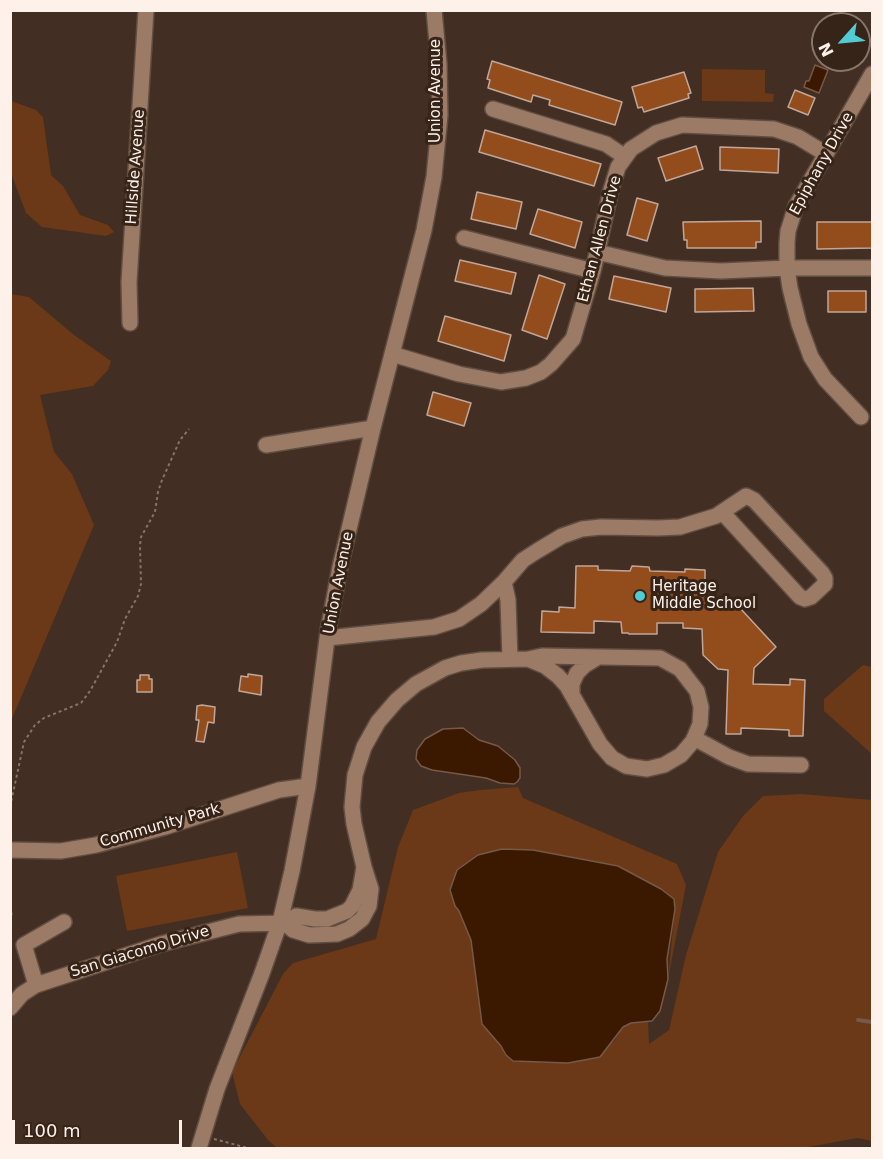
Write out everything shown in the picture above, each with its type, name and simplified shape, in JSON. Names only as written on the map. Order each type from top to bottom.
[{"type":"street","name":"Hillside Avenue","points":[[130,323],[129,282],[146,10]]},
{"type":"street","name":"Union Avenue","points":[[200,1143],[217,1089],[282,922],[308,786],[327,638],[340,567],[424,230],[434,177],[440,115],[439,64],[434,10]]},
{"type":"street","name":"Epiphany Drive","points":[[861,417],[825,379],[811,357],[799,324],[787,268],[788,231],[803,191],[873,74]]},
{"type":"street","points":[[494,109],[606,144],[625,157]]},
{"type":"street","name":"Ethan Allen Drive","points":[[392,354],[459,374],[501,382],[542,372],[573,339],[618,168],[631,149],[656,133],[682,125],[774,129],[798,137],[826,154]]},
{"type":"street","points":[[464,238],[593,270]]},
{"type":"street","points":[[597,252],[665,268],[721,271],[873,268]]},
{"type":"street","points":[[266,445],[373,428]]},
{"type":"street","points":[[327,638],[434,627],[459,619],[481,604],[523,560],[572,532],[601,527],[681,527],[698,523],[722,512],[746,496],[750,497],[822,573],[825,584],[811,597],[806,599],[800,597],[722,512]]},
{"type":"street","points":[[504,582],[508,600],[510,659]]},
{"type":"street","points":[[282,922],[293,930],[309,935],[338,934],[362,919],[369,906],[371,889],[354,824],[353,790],[359,761],[378,722],[387,710],[406,691],[445,668],[461,663],[542,656],[660,658],[680,669],[696,691],[700,706],[700,724],[694,738],[681,755],[664,765],[647,769],[626,766],[612,758],[600,744],[572,695],[558,676],[545,666],[528,659]]},
{"type":"street","points":[[572,695],[572,684],[577,673],[598,657]]},
{"type":"street","points":[[694,738],[729,757],[748,764],[801,765]]},
{"type":"street","name":"Community Park","points":[[10,850],[61,851],[96,845],[165,827],[279,790],[308,786]]},
{"type":"street","points":[[36,985],[24,945],[64,922]]},
{"type":"street","name":"San Giacomo Drive","points":[[10,1008],[22,994],[36,985],[161,944],[239,924],[282,922]]},
{"type":"path","points":[[10,807],[24,742],[35,725],[44,718],[81,703],[117,642],[125,619],[138,596],[141,584],[141,537],[155,512],[158,492],[171,459],[189,429]]},
{"type":"path","points":[[10,906],[12,917]]},
{"type":"path","points":[[200,1143],[248,1149]]},
{"type":"shaded area","points":[[702,69],[765,70],[765,93],[774,94],[773,102],[702,101]]},
{"type":"shaded area","points":[[812,72],[827,72],[819,93],[804,87],[806,81],[809,81]]},
{"type":"shaded area","points":[[10,99],[36,110],[43,117],[51,175],[63,186],[80,215],[108,225],[114,232],[106,236],[42,227],[26,213],[11,173]]},
{"type":"shaded area","points":[[11,294],[29,297],[74,335],[111,361],[108,370],[93,386],[40,395],[54,452],[72,474],[94,525],[11,721]]},
{"type":"shaded area","points":[[863,665],[872,667],[872,754],[824,711],[824,699]]},
{"type":"shaded area","points":[[463,728],[479,740],[498,746],[515,760],[520,768],[520,778],[517,782],[514,784],[500,783],[486,778],[432,770],[421,766],[416,759],[417,750],[425,739],[443,729]]},
{"type":"shaded area","points":[[518,787],[523,798],[677,864],[686,885],[668,979],[675,909],[619,866],[533,850],[455,906],[471,940],[482,1024],[513,1061],[568,1063],[614,1041],[623,1027],[631,1023],[648,1022],[649,1044],[669,1030],[686,955],[718,852],[743,816],[763,796],[802,794],[872,800],[872,1141],[857,1138],[803,1148],[277,1148],[268,1140],[240,1104],[232,1072],[283,974],[293,963],[376,939],[398,847],[413,810],[459,793]]},
{"type":"shaded area","points":[[502,849],[533,850],[618,866],[661,889],[674,899],[675,909],[667,959],[668,979],[660,1011],[652,1021],[631,1023],[623,1027],[600,1057],[568,1063],[513,1061],[482,1024],[471,940],[450,890],[457,870],[478,855]]},
{"type":"shaded area","points":[[237,852],[248,908],[127,931],[116,876]]},
{"type":"building","points":[[492,61],[622,102],[615,125],[549,105],[550,100],[533,95],[531,102],[488,88],[490,80],[487,79]]},
{"type":"building","points":[[684,72],[691,93],[688,94],[689,98],[644,112],[642,107],[638,108],[632,87]]},
{"type":"building","points":[[795,90],[815,98],[808,115],[788,107]]},
{"type":"building","points":[[485,130],[601,164],[594,186],[479,152]]},
{"type":"building","points":[[696,146],[703,169],[666,181],[658,158]]},
{"type":"building","points":[[720,147],[779,149],[778,173],[720,170]]},
{"type":"building","points":[[477,192],[522,202],[516,229],[471,219]]},
{"type":"building","points":[[637,198],[658,204],[647,241],[627,235]]},
{"type":"building","points":[[538,209],[582,222],[575,248],[530,234]]},
{"type":"building","points":[[761,221],[761,242],[756,242],[756,248],[687,248],[687,240],[684,240],[683,222]]},
{"type":"building","points":[[817,222],[873,222],[873,248],[817,249]]},
{"type":"building","points":[[460,260],[516,273],[511,294],[455,281]]},
{"type":"building","points":[[539,275],[565,284],[547,339],[522,330]]},
{"type":"building","points":[[614,276],[671,288],[666,312],[609,299]]},
{"type":"building","points":[[753,288],[754,311],[695,312],[695,289]]},
{"type":"building","points":[[828,291],[866,291],[866,312],[828,312]]},
{"type":"building","points":[[445,316],[511,335],[504,361],[438,341]]},
{"type":"building","points":[[433,392],[471,403],[464,426],[427,415]]},
{"type":"building","points":[[576,566],[598,566],[598,570],[630,571],[632,566],[649,567],[650,571],[705,570],[705,585],[711,585],[710,600],[739,601],[739,607],[776,647],[754,668],[753,684],[790,685],[790,679],[805,680],[803,736],[789,736],[789,730],[741,728],[741,734],[726,734],[728,670],[718,669],[703,655],[702,629],[683,628],[683,623],[657,623],[657,634],[629,634],[622,633],[621,622],[594,621],[594,633],[541,632],[542,611],[559,612],[559,607],[575,608]]},
{"type":"building","points":[[248,674],[262,676],[261,695],[239,691],[241,676],[248,677]]},
{"type":"building","points":[[140,675],[149,675],[149,679],[152,679],[152,692],[137,692],[137,680],[140,680]]},
{"type":"building","points":[[197,706],[215,707],[214,723],[208,722],[204,742],[196,741],[199,720],[196,720]]},
{"type":"waterway","points":[[858,1020],[872,1022]]},
{"type":"place","name":"Heritage Middle School","points":[[640,596]]}]
